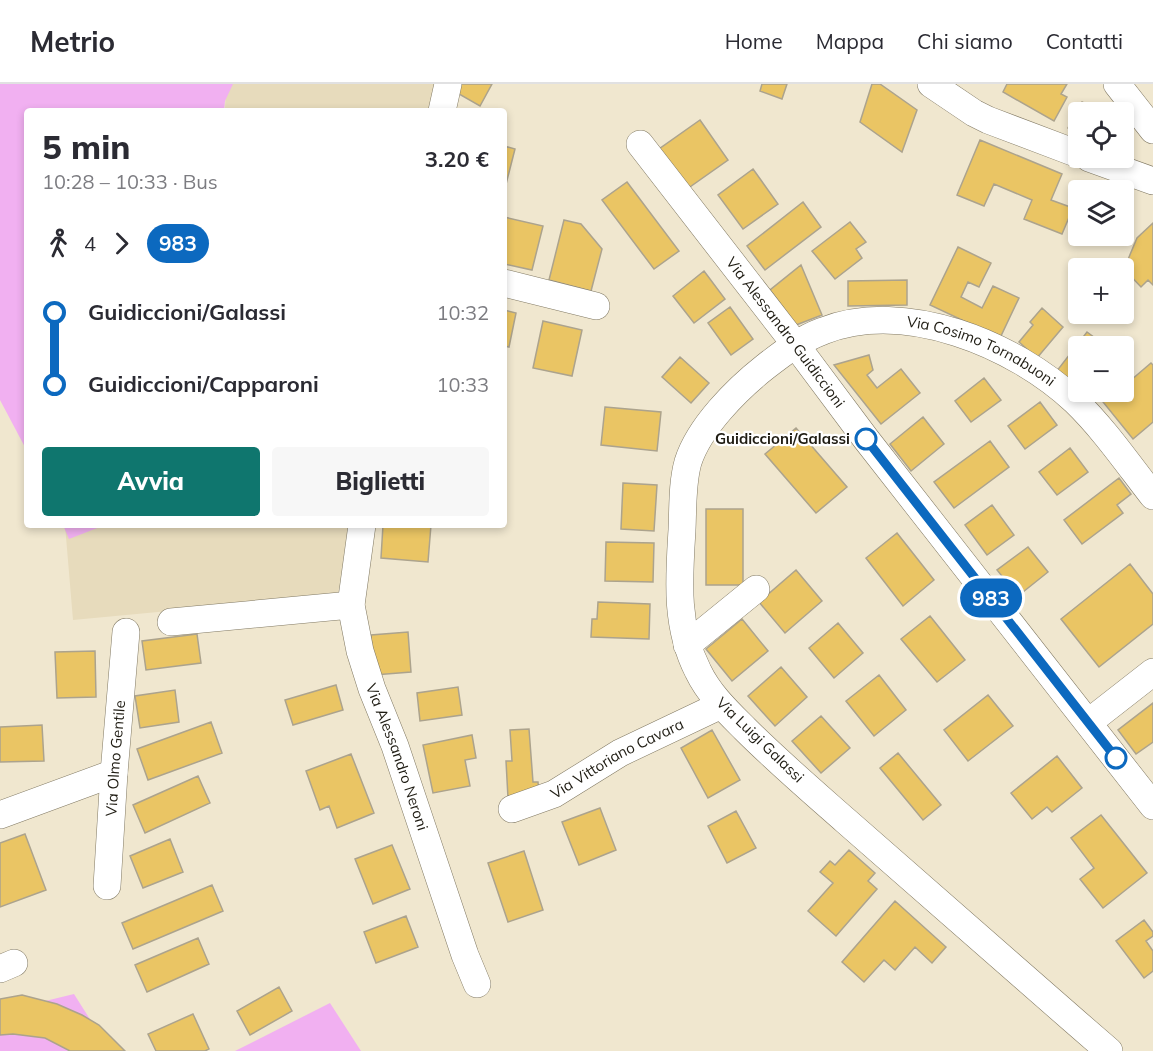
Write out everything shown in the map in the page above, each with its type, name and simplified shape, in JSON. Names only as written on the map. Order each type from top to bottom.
[{"type":"street","points":[[443,108],[448,84]]},
{"type":"street","points":[[931,84],[988,120],[1068,149]]},
{"type":"street","points":[[1118,84],[1153,130]]},
{"type":"street","name":"Via Alessandro Guidiccioni","points":[[640,144],[866,439],[1153,806]]},
{"type":"street","points":[[1117,168],[1153,181]]},
{"type":"street","points":[[507,284],[596,306]]},
{"type":"street","name":"Via Cosimo Tornabuoni","points":[[795,344],[834,327],[876,320],[926,325],[976,340],[1036,372],[1075,401],[1153,496]]},
{"type":"street","name":"Via Luigi Galassi","points":[[795,344],[757,373],[738,391],[711,422],[688,461],[679,576],[681,616],[687,645],[699,675],[721,705],[783,765],[1107,1050]]},
{"type":"street","name":"Via Alessandro Neroni","points":[[362,528],[351,604],[366,672],[395,746],[465,955],[477,984]]},
{"type":"street","points":[[687,645],[756,589]]},
{"type":"street","points":[[171,622],[351,604]]},
{"type":"street","name":"Via Olmo Gentile","points":[[107,886],[126,632]]},
{"type":"street","points":[[1089,722],[1153,672]]},
{"type":"street","name":"Via Vittoriano Cavara","points":[[512,809],[554,794],[620,753],[721,705]]},
{"type":"street","points":[[0,815],[114,772]]},
{"type":"shaded area","points":[[0,84],[233,84],[224,108],[24,108],[24,445],[0,400]]},
{"type":"shaded area","points":[[226,84],[438,84],[433,108],[225,108]]},
{"type":"shaded area","points":[[64,528],[97,528],[69,539]]},
{"type":"shaded area","points":[[65,528],[348,528],[338,595],[73,620]]},
{"type":"shaded area","points":[[74,994],[110,1051],[0,1051],[0,1012]]},
{"type":"shaded area","points":[[330,1003],[361,1051],[235,1051]]},
{"type":"building","points":[[455,84],[492,84],[480,106],[452,90]]},
{"type":"building","points":[[762,84],[787,84],[782,99],[760,91]]},
{"type":"building","points":[[872,84],[880,84],[917,110],[902,152],[860,122]]},
{"type":"building","points":[[1007,84],[1067,84],[1061,94],[1067,97],[1054,121],[1003,92]]},
{"type":"building","points":[[700,120],[728,160],[687,189],[659,149]]},
{"type":"building","points":[[980,140],[1062,174],[1051,200],[1068,206],[1068,220],[1062,234],[1024,219],[1032,200],[994,184],[984,206],[957,195]]},
{"type":"building","points":[[507,147],[515,149],[507,180]]},
{"type":"building","points":[[753,169],[778,204],[743,229],[718,195]]},
{"type":"building","points":[[627,182],[679,251],[654,269],[602,200]]},
{"type":"building","points":[[803,202],[821,227],[765,270],[747,246]]},
{"type":"building","points":[[507,218],[543,226],[532,270],[507,265]]},
{"type":"building","points":[[564,220],[581,224],[602,249],[591,291],[549,280]]},
{"type":"building","points":[[850,222],[866,242],[856,249],[862,258],[835,279],[812,251]]},
{"type":"building","points":[[1153,223],[1153,285],[1148,280],[1141,287],[1134,280],[1134,258],[1129,258],[1137,238]]},
{"type":"building","points":[[958,247],[991,263],[979,287],[968,282],[961,297],[982,308],[993,286],[1019,298],[1000,338],[930,305]]},
{"type":"building","points":[[801,265],[822,315],[796,325],[770,290]]},
{"type":"building","points":[[704,271],[725,299],[694,323],[673,296]]},
{"type":"building","points":[[907,280],[907,305],[848,306],[848,281]]},
{"type":"building","points":[[730,307],[753,339],[731,355],[708,323]]},
{"type":"building","points":[[1042,308],[1063,327],[1037,358],[1019,342],[1033,325],[1030,322]]},
{"type":"building","points":[[507,311],[516,313],[509,347],[507,347]]},
{"type":"building","points":[[543,321],[582,330],[572,376],[533,368]]},
{"type":"building","points":[[869,355],[873,370],[867,375],[877,388],[901,369],[920,393],[881,424],[834,365]]},
{"type":"building","points":[[680,357],[709,383],[691,403],[662,377]]},
{"type":"building","points":[[1068,357],[1068,381],[1056,372]]},
{"type":"building","points":[[1151,363],[1153,365],[1153,422],[1133,439],[1103,402],[1134,402],[1134,377]]},
{"type":"building","points":[[984,378],[1001,400],[971,422],[955,401]]},
{"type":"building","points":[[1040,402],[1057,425],[1025,449],[1008,426]]},
{"type":"building","points":[[605,407],[661,412],[657,451],[601,445]]},
{"type":"building","points":[[923,417],[944,444],[911,471],[890,444]]},
{"type":"building","points":[[796,428],[847,487],[816,513],[765,454]]},
{"type":"building","points":[[990,441],[1009,467],[954,508],[934,482]]},
{"type":"building","points":[[1070,448],[1088,472],[1057,495],[1039,472]]},
{"type":"building","points":[[1119,478],[1131,494],[1117,505],[1123,513],[1082,544],[1064,520]]},
{"type":"building","points":[[623,483],[657,485],[654,531],[621,529]]},
{"type":"building","points":[[992,505],[1014,535],[987,555],[965,525]]},
{"type":"building","points":[[706,509],[743,509],[743,585],[706,585]]},
{"type":"building","points":[[383,528],[431,528],[428,562],[381,558]]},
{"type":"building","points":[[897,533],[934,580],[903,606],[866,558]]},
{"type":"building","points":[[606,542],[654,543],[653,582],[605,581]]},
{"type":"building","points":[[1028,547],[1048,572],[1018,596],[997,570]]},
{"type":"building","points":[[1130,564],[1153,594],[1153,624],[1099,667],[1061,619]]},
{"type":"building","points":[[796,570],[822,601],[785,633],[759,602]]},
{"type":"building","points":[[598,602],[650,604],[649,639],[591,637],[592,619],[597,619]]},
{"type":"building","points":[[930,616],[965,660],[937,682],[901,639]]},
{"type":"building","points":[[742,619],[768,651],[732,681],[706,649]]},
{"type":"building","points":[[838,623],[863,653],[834,678],[809,648]]},
{"type":"building","points":[[408,632],[411,672],[374,675],[371,635]]},
{"type":"building","points":[[197,634],[201,663],[146,670],[142,641]]},
{"type":"building","points":[[95,651],[96,697],[57,698],[55,652]]},
{"type":"building","points":[[781,667],[807,697],[775,726],[748,696]]},
{"type":"building","points":[[879,675],[906,710],[874,736],[846,701]]},
{"type":"building","points":[[336,685],[343,710],[293,725],[285,700]]},
{"type":"building","points":[[458,687],[462,715],[420,721],[417,693]]},
{"type":"building","points":[[175,690],[179,722],[140,728],[135,696]]},
{"type":"building","points":[[988,695],[1013,726],[968,761],[944,730]]},
{"type":"building","points":[[1153,703],[1153,742],[1136,754],[1118,730]]},
{"type":"building","points":[[821,716],[850,748],[821,773],[792,741]]},
{"type":"building","points":[[211,722],[222,753],[148,780],[137,749]]},
{"type":"building","points":[[42,725],[44,761],[0,762],[0,727]]},
{"type":"building","points":[[529,729],[533,782],[538,782],[539,796],[508,798],[506,761],[512,761],[510,730]]},
{"type":"building","points":[[712,730],[740,780],[708,798],[681,748]]},
{"type":"building","points":[[472,735],[476,758],[465,760],[470,786],[433,793],[423,745]]},
{"type":"building","points":[[898,753],[941,805],[923,820],[880,768]]},
{"type":"building","points":[[351,754],[374,813],[337,828],[329,806],[320,810],[306,771]]},
{"type":"building","points":[[1057,756],[1082,788],[1052,812],[1047,807],[1032,819],[1011,793]]},
{"type":"building","points":[[198,776],[210,803],[145,833],[133,805]]},
{"type":"building","points":[[600,808],[616,850],[579,865],[562,822]]},
{"type":"building","points":[[736,811],[756,848],[727,863],[708,826]]},
{"type":"building","points":[[1101,815],[1147,873],[1103,908],[1080,879],[1094,868],[1071,838]]},
{"type":"building","points":[[25,834],[46,890],[0,907],[0,843]]},
{"type":"building","points":[[170,839],[183,872],[143,888],[130,856]]},
{"type":"building","points":[[392,845],[410,889],[373,904],[355,859]]},
{"type":"building","points":[[849,850],[875,873],[868,881],[877,889],[836,936],[808,911],[833,883],[820,872],[830,861],[835,865]]},
{"type":"building","points":[[524,851],[543,910],[508,922],[488,863]]},
{"type":"building","points":[[212,885],[223,911],[133,949],[122,923]]},
{"type":"building","points":[[895,901],[946,947],[932,963],[915,947],[895,970],[884,960],[864,982],[842,962]]},
{"type":"building","points":[[406,916],[418,947],[376,963],[364,932]]},
{"type":"building","points":[[1144,920],[1153,932],[1153,936],[1146,941],[1153,951],[1153,971],[1144,978],[1116,941]]},
{"type":"building","points":[[198,938],[209,964],[147,992],[135,965]]},
{"type":"building","points":[[279,987],[292,1011],[250,1035],[237,1011]]},
{"type":"building","points":[[22,995],[57,1004],[82,1015],[99,1025],[125,1051],[70,1051],[45,1038],[13,1034],[0,1035],[0,999]]},
{"type":"building","points":[[193,1014],[209,1049],[205,1051],[156,1051],[148,1034]]},
{"type":"bus line","name":"983","points":[[866,439],[1116,758]]},
{"type":"place","name":"Guidiccioni/Galassi","points":[[866,439]]}]
